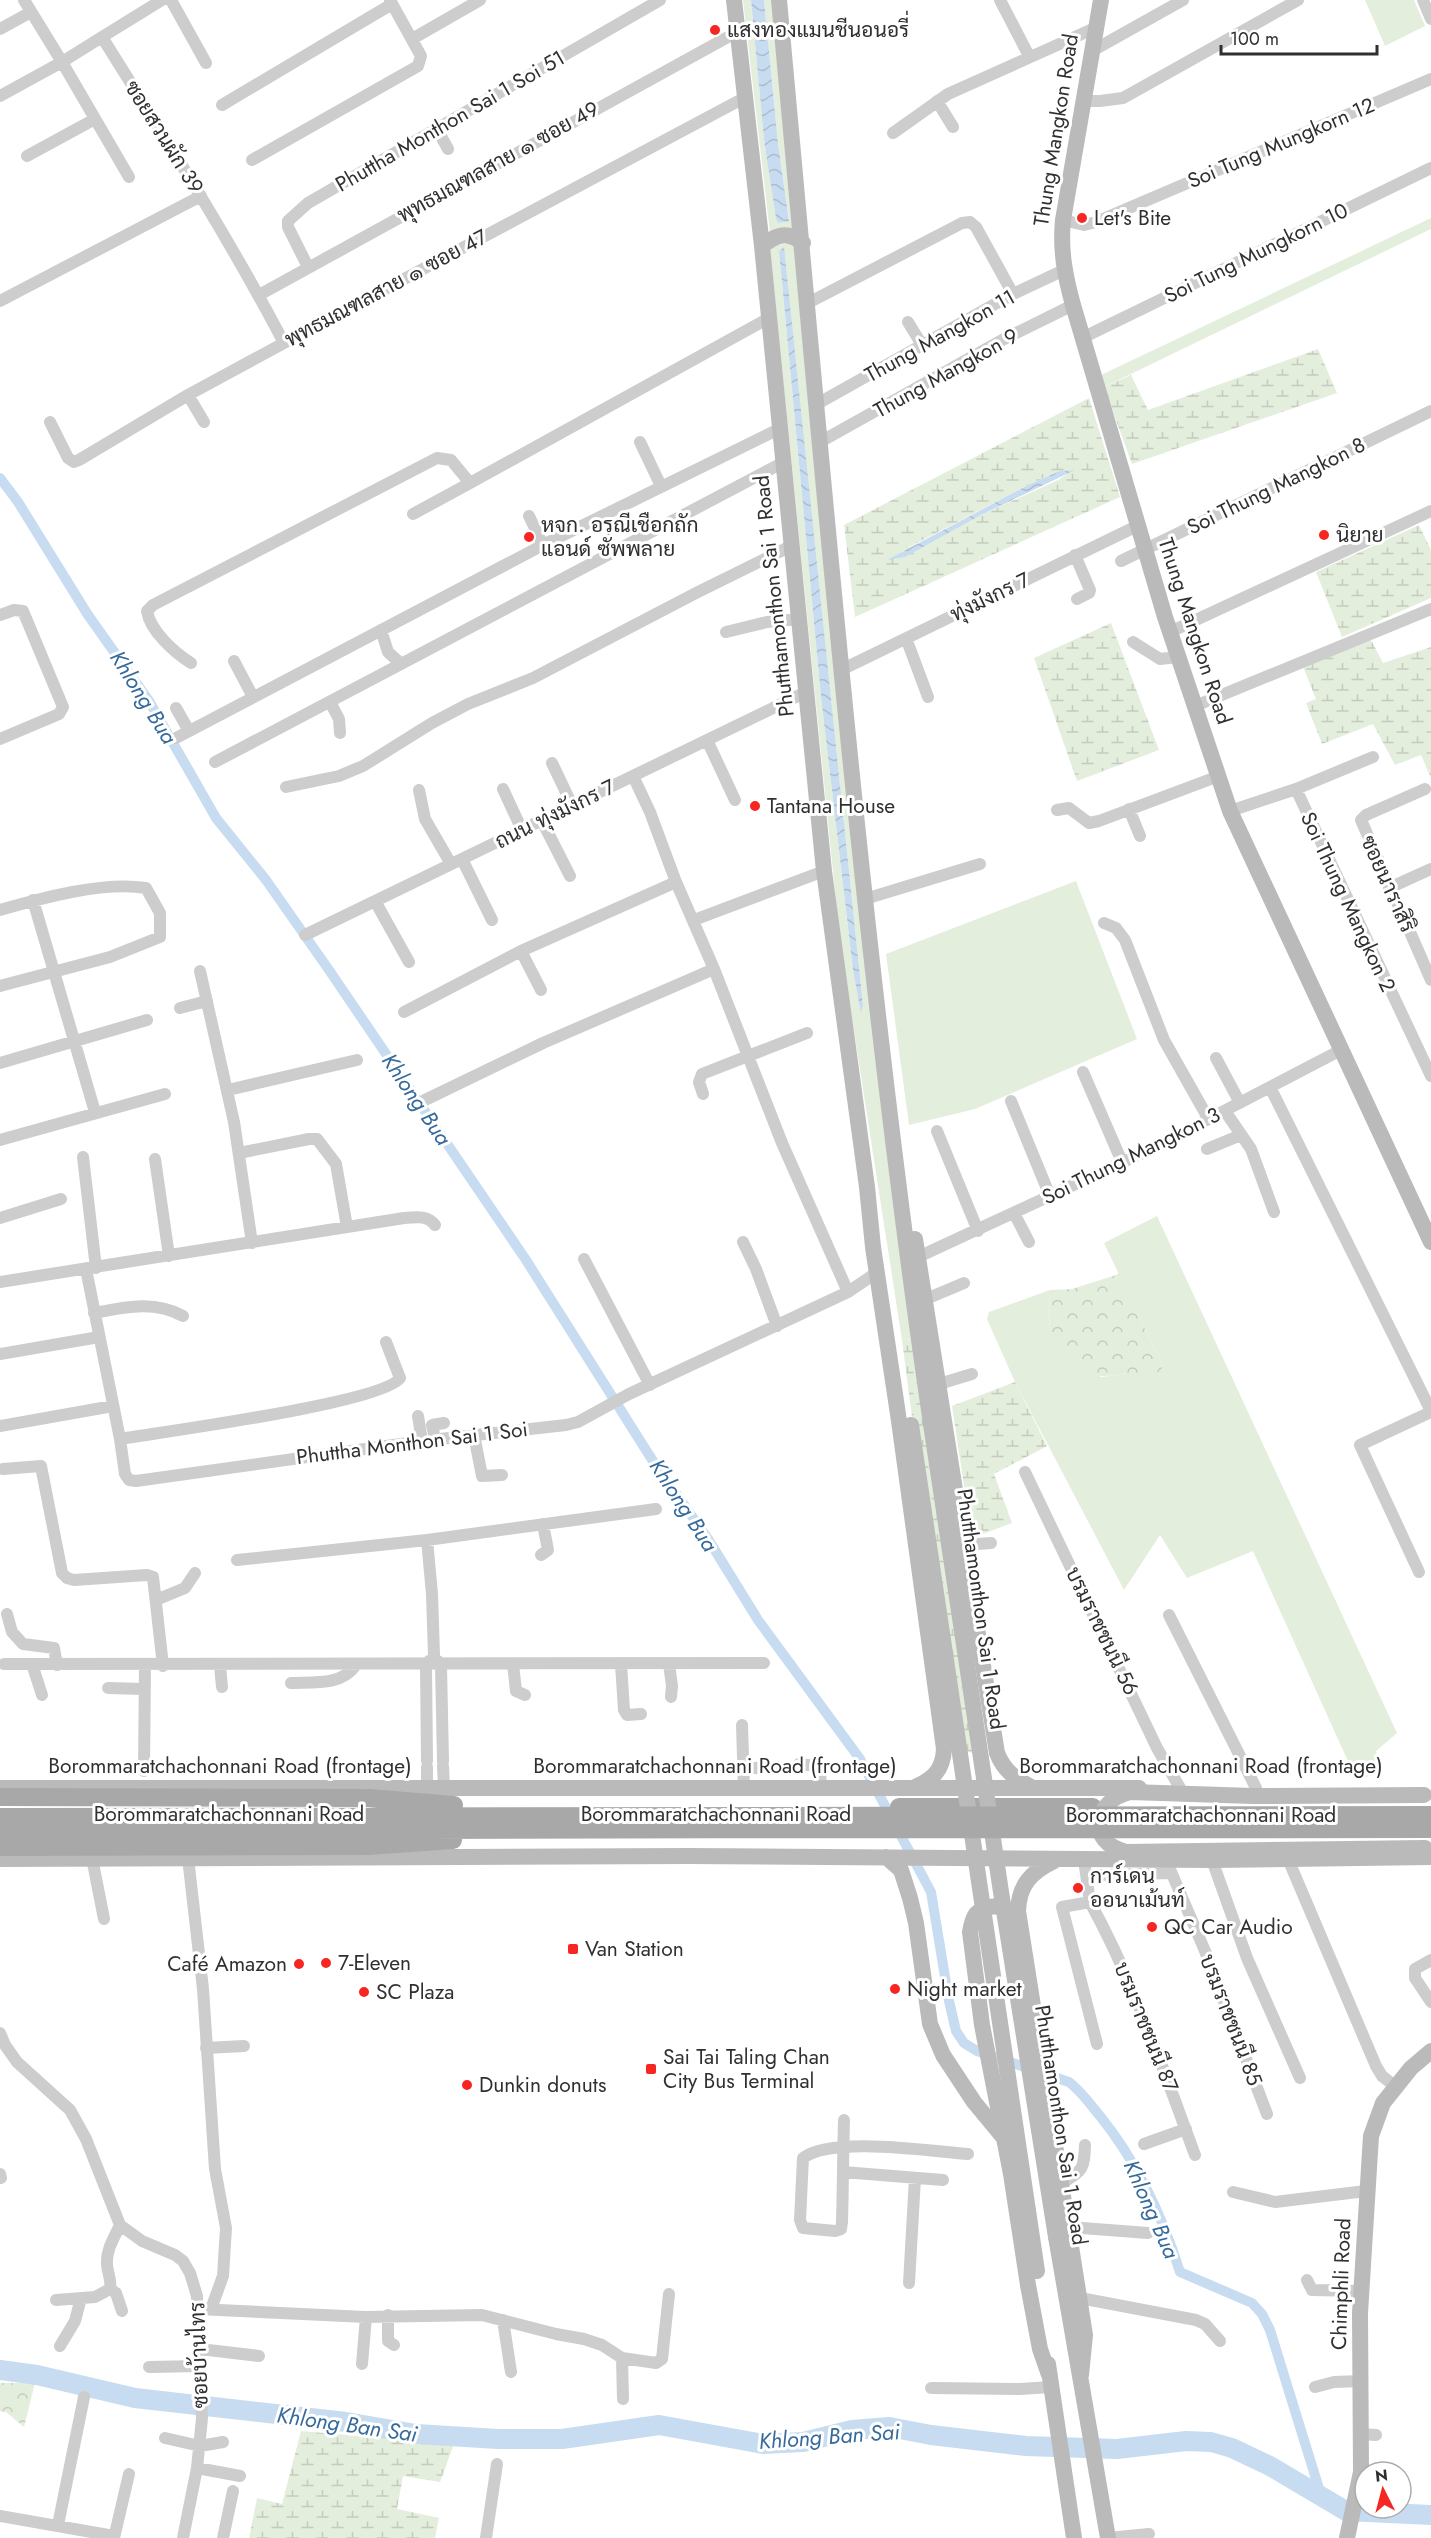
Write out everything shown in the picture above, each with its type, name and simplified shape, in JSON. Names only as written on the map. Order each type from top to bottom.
[{"type":"main road","name":"Phutthamonthon Sai 1 Road","points":[[734,0],[781,428],[824,871],[867,1187],[876,1273],[900,1421],[944,1749],[941,1766],[933,1778],[914,1788]]},
{"type":"main road","name":"Thung Mangkon Road","points":[[1101,0],[1063,220],[1061,245],[1064,270],[1073,305],[1144,549],[1230,811],[1431,1242]]},
{"type":"main road","name":"Phutthamonthon Sai 1 Road","points":[[783,2],[820,442],[866,899],[908,1263],[1001,1892],[1063,2232],[1084,2400],[1108,2538]]},
{"type":"main road","points":[[762,246],[776,236],[784,234],[791,235],[802,243]]},
{"type":"main road","name":"Phutthamonthon Sai 1 Road","points":[[899,1183],[911,1221],[926,1299],[997,1753],[1001,1765],[1011,1776],[1033,1789]]},
{"type":"main road","name":"Phutthamonthon Sai 1 Road","points":[[867,1187],[883,1257],[911,1425],[1037,2271],[1051,2387],[1074,2538]]},
{"type":"main road","points":[[942,1731],[958,1758],[969,1761],[979,1760],[990,1752],[994,1742],[993,1725]]},
{"type":"main road","name":"Borommaratchachonnani Road (frontage)","points":[[0,1788],[1256,1788],[1429,1796]]},
{"type":"main road","points":[[1429,1796],[1253,1796],[1130,1792],[1117,1795],[1109,1801],[1102,1810],[1099,1827],[1106,1842],[1115,1849],[1126,1852],[1430,1847]]},
{"type":"main road","name":"Borommaratchachonnani Road","points":[[0,1810],[895,1807],[1429,1796]]},
{"type":"main road","points":[[0,1797],[369,1798],[583,1824]]},
{"type":"main road","points":[[0,1831],[339,1829],[583,1824],[816,1814],[1431,1815]]},
{"type":"main road","points":[[0,1817],[583,1824],[1431,1829]]},
{"type":"main road","points":[[0,1847],[368,1846],[583,1824]]},
{"type":"main road","name":"Borommaratchachonnani Road","points":[[0,1837],[911,1836],[1430,1847]]},
{"type":"main road","points":[[0,1858],[886,1857],[1084,1860],[1168,1867],[1212,1860],[1288,1859],[1430,1847]]},
{"type":"main road","points":[[886,1857],[901,1870],[910,1898],[916,1923],[930,2024],[944,2055],[974,2102],[1004,2138]]},
{"type":"main road","points":[[1057,1860],[1037,1868],[1025,1882],[1018,1900],[1020,1931],[1062,2183],[1063,2232],[1080,2298],[1085,2336],[1082,2375]]},
{"type":"main road","points":[[1020,1931],[1011,1912],[994,1906],[981,1910],[972,1922],[970,1932],[992,2082],[1004,2138],[1040,2349],[1051,2387]]},
{"type":"main road","name":"Chimphli Road","points":[[1347,2538],[1368,2435],[1360,2381],[1361,2291],[1369,2152],[1377,2116],[1383,2103],[1411,2068],[1431,2051]]},
{"type":"street","points":[[24,0],[129,177]]},
{"type":"street","points":[[0,96],[62,62],[162,0]]},
{"type":"street","points":[[171,0],[206,63]]},
{"type":"street","points":[[412,39],[480,0]]},
{"type":"street","name":"Phuttha Monthon Sai 1 Soi 51","points":[[308,267],[288,227],[291,216],[308,203],[660,0]]},
{"type":"street","points":[[1000,0],[1029,56]]},
{"type":"street","points":[[1092,51],[1183,0]]},
{"type":"street","points":[[1083,101],[1123,98],[1298,0]]},
{"type":"street","points":[[1423,0],[1431,19]]},
{"type":"street","points":[[222,105],[391,2],[412,39],[421,56],[418,66],[252,160]]},
{"type":"street","points":[[0,29],[31,12]]},
{"type":"street","points":[[893,133],[937,101],[1029,56],[1095,28]]},
{"type":"street","name":"พุทธมณฑลสาย ๑ ซอย 49","points":[[259,295],[737,32]]},
{"type":"street","name":"ซอยสวนผัก 39","points":[[102,37],[201,196],[259,295],[284,343]]},
{"type":"street","name":"Soi Tung Mungkorn 12","points":[[1063,220],[1084,225],[1096,222],[1431,79]]},
{"type":"street","name":"พุทธมณฑลสาย ๑ ซอย 47","points":[[50,422],[68,458],[74,462],[188,395],[744,98]]},
{"type":"street","points":[[937,101],[953,127]]},
{"type":"street","points":[[27,156],[95,119]]},
{"type":"street","points":[[437,129],[448,149]]},
{"type":"street","name":"Soi Tung Mungkorn 10","points":[[1082,338],[1431,168]]},
{"type":"street","points":[[0,301],[201,196]]},
{"type":"street","points":[[808,303],[962,223],[970,222],[976,226],[1014,294]]},
{"type":"street","name":"Thung Mangkon 11","points":[[817,404],[1014,294],[1064,270]]},
{"type":"street","name":"Thung Mangkon 9","points":[[820,442],[1004,339],[1073,305]]},
{"type":"street","points":[[413,514],[769,318]]},
{"type":"street","points":[[908,322],[922,345]]},
{"type":"street","points":[[188,395],[204,422]]},
{"type":"street","name":"Soi Thung Mangkon 8","points":[[1121,561],[1431,411]]},
{"type":"street","points":[[176,738],[543,545],[781,428]]},
{"type":"street","points":[[640,442],[661,486]]},
{"type":"street","points":[[191,663],[173,651],[150,620],[147,611],[153,605],[437,458],[451,460],[470,483]]},
{"type":"street","points":[[215,762],[784,462]]},
{"type":"street","points":[[1170,632],[1431,511]]},
{"type":"street","points":[[529,516],[543,545]]},
{"type":"street","name":"ทุ่งมังกร 7","points":[[843,669],[1137,526]]},
{"type":"street","points":[[286,787],[339,776],[363,766],[432,723],[468,704],[533,678],[792,546]]},
{"type":"street","points":[[1075,555],[1090,590],[1077,599]]},
{"type":"street","points":[[1195,706],[1431,609]]},
{"type":"street","points":[[0,615],[14,610],[23,611],[63,707],[59,714],[1,736]]},
{"type":"street","points":[[726,632],[767,622],[800,619]]},
{"type":"street","points":[[381,630],[388,652],[400,663]]},
{"type":"street","points":[[906,638],[928,697]]},
{"type":"street","points":[[1133,642],[1160,659],[1178,657]]},
{"type":"street","points":[[234,661],[253,697]]},
{"type":"street","name":"ถนน ทุ่งมังกร 7","points":[[304,935],[806,692]]},
{"type":"street","points":[[330,702],[339,719],[340,733]]},
{"type":"street","points":[[176,708],[189,730]]},
{"type":"street","points":[[707,740],[735,800]]},
{"type":"street","points":[[1296,789],[1373,757]]},
{"type":"street","points":[[552,763],[572,806]]},
{"type":"street","points":[[633,776],[714,969],[808,1206],[848,1292]]},
{"type":"street","points":[[1057,810],[1073,809],[1089,823],[1219,776]]},
{"type":"street","points":[[503,789],[522,830]]},
{"type":"street","name":"Soi Thung Mangkon 2","points":[[1230,811],[1296,789],[1431,1076]]},
{"type":"street","name":"ซอยนาราสิริ","points":[[1425,789],[1366,815],[1361,820],[1389,888],[1426,953],[1431,981]]},
{"type":"street","points":[[419,790],[425,819],[456,861],[492,920]]},
{"type":"street","points":[[1129,809],[1140,836]]},
{"type":"street","points":[[542,821],[570,876]]},
{"type":"street","points":[[866,899],[980,864]]},
{"type":"street","points":[[1389,888],[1431,869]]},
{"type":"street","points":[[694,920],[824,871]]},
{"type":"street","points":[[404,1012],[521,951],[676,882]]},
{"type":"street","points":[[0,910],[33,900],[124,885],[146,888],[160,913],[160,937],[110,957],[0,986]]},
{"type":"street","points":[[33,900],[95,1112]]},
{"type":"street","points":[[375,901],[410,962]]},
{"type":"street","points":[[1104,923],[1116,928],[1125,940],[1164,1040],[1208,1118]]},
{"type":"street","points":[[521,951],[541,990]]},
{"type":"street","points":[[425,1100],[543,1043],[714,969]]},
{"type":"street","points":[[200,971],[228,1090],[252,1243]]},
{"type":"street","points":[[180,1008],[207,1001]]},
{"type":"street","points":[[0,1063],[147,1020]]},
{"type":"street","points":[[704,1094],[699,1082],[702,1074],[747,1054],[807,1033]]},
{"type":"street","name":"Soi Thung Mangkon 3","points":[[918,1257],[1122,1162],[1341,1050]]},
{"type":"street","points":[[1216,1058],[1240,1103]]},
{"type":"street","points":[[228,1090],[357,1060]]},
{"type":"street","points":[[1083,1072],[1122,1162]]},
{"type":"street","points":[[1270,1087],[1431,1411],[1360,1445],[1419,1572]]},
{"type":"street","points":[[0,1140],[165,1094]]},
{"type":"street","points":[[1011,1101],[1050,1196]]},
{"type":"street","points":[[1225,1111],[1257,1161],[1274,1212]]},
{"type":"street","points":[[937,1131],[957,1173],[978,1231]]},
{"type":"street","points":[[1207,1149],[1241,1135]]},
{"type":"street","points":[[239,1153],[309,1138],[317,1139],[336,1164],[347,1227]]},
{"type":"street","name":"Phuttha Monthon Sai 1 Soi","points":[[83,1157],[94,1313],[125,1474],[129,1480],[136,1481],[429,1440],[578,1422],[629,1394],[848,1292],[876,1273]]},
{"type":"street","points":[[155,1159],[169,1256]]},
{"type":"street","points":[[0,1218],[61,1199]]},
{"type":"street","points":[[1014,1213],[1029,1242]]},
{"type":"street","points":[[0,1282],[415,1217],[428,1218],[435,1225]]},
{"type":"street","points":[[743,1242],[756,1269],[777,1326]]},
{"type":"street","points":[[584,1260],[650,1385]]},
{"type":"street","points":[[926,1299],[964,1282]]},
{"type":"street","points":[[94,1313],[148,1305],[170,1308],[183,1316]]},
{"type":"street","points":[[0,1354],[99,1337]]},
{"type":"street","points":[[120,1439],[297,1411],[379,1389],[397,1382],[400,1378],[386,1342]]},
{"type":"street","points":[[939,1384],[972,1374]]},
{"type":"street","points":[[0,1426],[113,1406]]},
{"type":"street","points":[[418,1416],[429,1440]]},
{"type":"street","points":[[429,1440],[432,1425],[444,1423]]},
{"type":"street","points":[[474,1435],[482,1476],[502,1475]]},
{"type":"street","points":[[3,1469],[41,1466],[62,1573],[67,1578],[74,1580],[147,1575],[153,1577],[163,1666]]},
{"type":"street","name":"บรมราชชนนี 56","points":[[1025,1472],[1157,1748],[1180,1788]]},
{"type":"street","points":[[237,1560],[427,1540],[656,1509]]},
{"type":"street","points":[[541,1556],[548,1550],[549,1545],[543,1524]]},
{"type":"street","points":[[427,1540],[438,1660],[443,1764],[436,1788]]},
{"type":"street","points":[[964,1545],[991,1543]]},
{"type":"street","points":[[156,1600],[185,1588],[195,1573]]},
{"type":"street","points":[[7,1614],[16,1638],[23,1644],[54,1648],[57,1665]]},
{"type":"street","points":[[1169,1615],[1256,1788]]},
{"type":"street","points":[[4,1664],[426,1665],[438,1660],[513,1664],[764,1663]]},
{"type":"street","points":[[32,1664],[42,1695]]},
{"type":"street","points":[[513,1664],[516,1691],[525,1695]]},
{"type":"street","points":[[621,1664],[624,1710],[627,1715],[641,1714]]},
{"type":"street","points":[[669,1664],[671,1697]]},
{"type":"street","points":[[144,1771],[145,1665]]},
{"type":"street","points":[[291,1683],[327,1682],[341,1678],[356,1665]]},
{"type":"street","points":[[426,1665],[427,1764],[436,1788]]},
{"type":"street","points":[[220,1666],[222,1687]]},
{"type":"street","points":[[108,1688],[144,1689]]},
{"type":"street","points":[[742,1725],[744,1788]]},
{"type":"street","points":[[799,1764],[817,1766],[820,1770],[821,1788]]},
{"type":"street","points":[[744,1768],[784,1768]]},
{"type":"street","points":[[93,1858],[104,1919]]},
{"type":"street","points":[[188,1858],[203,1989],[215,2169],[225,2219],[226,2238],[223,2276],[211,2309]]},
{"type":"street","points":[[1288,1859],[1377,2066],[1382,2076],[1396,2087]]},
{"type":"street","points":[[1084,1860],[1090,1902],[1062,1907],[1097,2044]]},
{"type":"street","points":[[1212,1860],[1247,1958],[1300,2078]]},
{"type":"street","points":[[1101,1875],[1168,1867]]},
{"type":"street","name":"บรมราชชนนี 85","points":[[1168,1867],[1205,1951],[1267,2114]]},
{"type":"street","name":"บรมราชชนนี 87","points":[[1090,1902],[1111,1940],[1136,1996],[1195,2155]]},
{"type":"street","points":[[1431,1960],[1415,1969],[1415,1978],[1431,2002]]},
{"type":"street","points":[[0,2033],[17,2062],[70,2110],[86,2139],[120,2225],[108,2249],[106,2265],[110,2289],[116,2293],[122,2311]]},
{"type":"street","points":[[206,2048],[244,2046]]},
{"type":"street","points":[[844,2120],[843,2146],[843,2172],[841,2229],[835,2231],[803,2228],[800,2220],[803,2158],[812,2151],[843,2146],[968,2154]]},
{"type":"street","points":[[1144,2144],[1185,2128]]},
{"type":"street","points":[[1062,2183],[1080,2172],[1084,2166],[1085,2145]]},
{"type":"street","points":[[843,2172],[944,2180]]},
{"type":"street","points":[[909,2283],[915,2178]]},
{"type":"street","points":[[1233,2192],[1275,2202],[1366,2191]]},
{"type":"street","name":"ซอยบ้านไทร","points":[[120,2225],[142,2241],[175,2254],[183,2261],[194,2284],[198,2309],[201,2366],[200,2446],[183,2538]]},
{"type":"street","points":[[1063,2232],[1148,2233]]},
{"type":"street","points":[[1307,2280],[1312,2290],[1361,2291]]},
{"type":"street","points":[[56,2300],[95,2297],[110,2289]]},
{"type":"street","points":[[198,2309],[366,2316],[482,2315],[584,2339],[602,2345],[622,2358],[656,2363],[662,2359],[669,2294]]},
{"type":"street","points":[[60,2346],[75,2320],[81,2298]]},
{"type":"street","points":[[1080,2298],[1196,2320],[1204,2324],[1220,2341]]},
{"type":"street","points":[[388,2315],[388,2341],[394,2345]]},
{"type":"street","points":[[362,2364],[366,2316]]},
{"type":"street","points":[[503,2320],[511,2372]]},
{"type":"street","points":[[200,2349],[259,2356]]},
{"type":"street","points":[[622,2358],[623,2399]]},
{"type":"street","points":[[149,2367],[201,2366]]},
{"type":"street","points":[[1315,2387],[1334,2382],[1360,2381]]},
{"type":"street","points":[[931,2388],[1020,2390],[1051,2387]]},
{"type":"street","points":[[58,2525],[84,2397]]},
{"type":"street","points":[[165,2438],[200,2446],[223,2442]]},
{"type":"street","points":[[486,2538],[496,2464]]},
{"type":"street","points":[[197,2468],[240,2476]]},
{"type":"street","points":[[0,2516],[114,2537],[129,2474]]},
{"type":"street","points":[[223,2538],[232,2491]]},
{"type":"street","points":[[1108,2538],[1149,2534]]},
{"type":"green space","points":[[743,0],[751,0],[764,140],[778,223],[789,220],[778,143],[764,0],[772,0],[797,231],[770,233]]},
{"type":"green space","points":[[1365,0],[1414,0],[1425,26],[1385,46]]},
{"type":"green space","points":[[1431,218],[1431,229],[1104,387],[1101,375]]},
{"type":"green space","points":[[790,243],[795,253],[834,661],[912,1339],[902,1340],[840,941],[770,249],[776,245]],"holes":[[[779,251],[816,555],[863,1005],[853,970],[821,697]]]},
{"type":"green space","points":[[1318,349],[1337,393],[1132,464],[1104,387],[1131,375],[1148,410]]},
{"type":"green space","points":[[1089,398],[1120,497],[855,617],[844,525]],"holes":[[[1073,470],[1058,480],[900,552],[1028,485],[1060,471]]]},
{"type":"green space","points":[[1419,525],[1431,550],[1431,598],[1342,637],[1316,572]]},
{"type":"green space","points":[[1111,623],[1159,750],[1077,781],[1034,658]]},
{"type":"green space","points":[[1370,638],[1383,663],[1431,647],[1431,778],[1421,755],[1395,765],[1373,724],[1322,744],[1306,703],[1316,699],[1302,664]]},
{"type":"green space","points":[[1076,881],[1137,1039],[975,1109],[909,1125],[886,954]]},
{"type":"green space","points":[[1157,1216],[1397,1733],[1376,1751],[1379,1774],[1356,1779],[1253,1551],[1187,1578],[1160,1535],[1124,1590],[1015,1382],[987,1319],[989,1312],[1050,1290],[1049,1334],[1101,1377],[1163,1367],[1104,1243]]},
{"type":"green space","points":[[1119,1274],[1163,1367],[1151,1380],[1133,1375],[1104,1376],[1088,1372],[1066,1355],[1049,1334],[1050,1290],[1072,1289]]},
{"type":"green space","points":[[912,1339],[973,1753],[955,1749],[902,1340]]},
{"type":"green space","points":[[1015,1382],[1047,1446],[994,1474],[1012,1523],[972,1538],[952,1406]]},
{"type":"green space","points":[[0,2383],[35,2383],[24,2427],[6,2412],[0,2411]]},
{"type":"green space","points":[[301,2431],[454,2444],[440,2482],[403,2476],[397,2509],[439,2518],[435,2538],[249,2538],[257,2498],[282,2504]]},
{"type":"water","points":[[751,0],[764,0],[778,143],[789,221],[778,223],[764,140]]},
{"type":"water","points":[[784,247],[863,1005],[861,1013],[853,970],[821,697],[779,251]]},
{"type":"water","points":[[1075,470],[979,516],[905,557],[887,560],[1028,485],[1060,471]]},
{"type":"waterway","name":"Khlong Bua","points":[[0,478],[18,502],[88,615],[149,701],[216,818],[266,880],[329,970],[526,1260],[651,1458],[708,1539],[758,1620],[860,1759],[931,1892],[956,2031],[964,2043],[977,2051],[1069,2082],[1085,2098],[1126,2152],[1148,2190],[1180,2272],[1252,2303],[1262,2314],[1270,2330],[1321,2495]]},
{"type":"waterway","name":"Khlong Ban Sai","points":[[0,2370],[37,2375],[135,2398],[346,2422],[416,2434],[498,2439],[562,2439],[659,2425],[763,2444],[803,2442],[852,2430],[889,2427],[931,2435],[1026,2446],[1117,2449],[1186,2441],[1211,2442],[1232,2448],[1270,2466],[1346,2511],[1431,2515]]},
{"type":"place","name":"แสงทองแมนชีนอนอรี่","points":[[715,30]]},
{"type":"place","name":"Let's Bite","points":[[1082,218]]},
{"type":"place","name":"นิยาย","points":[[1324,535]]},
{"type":"place","name":"หจก. อรุณีเชือกถัก แอนด์ ซัพพลาย","points":[[529,537]]},
{"type":"place","name":"Tantana House","points":[[755,806]]},
{"type":"place","name":"การ์เดน ออนาเม้นท์","points":[[1078,1888]]},
{"type":"place","name":"QC Car Audio","points":[[1152,1927]]},
{"type":"place","name":"Van Station","points":[[573,1949]]},
{"type":"place","name":"7-Eleven","points":[[326,1963]]},
{"type":"place","name":"Café Amazon","points":[[299,1964]]},
{"type":"place","name":"Night market","points":[[895,1989]]},
{"type":"place","name":"SC Plaza","points":[[364,1992]]},
{"type":"place","name":"Sai Tai Taling Chan City Bus Terminal","points":[[651,2069]]},
{"type":"place","name":"Dunkin donuts","points":[[467,2085]]}]
